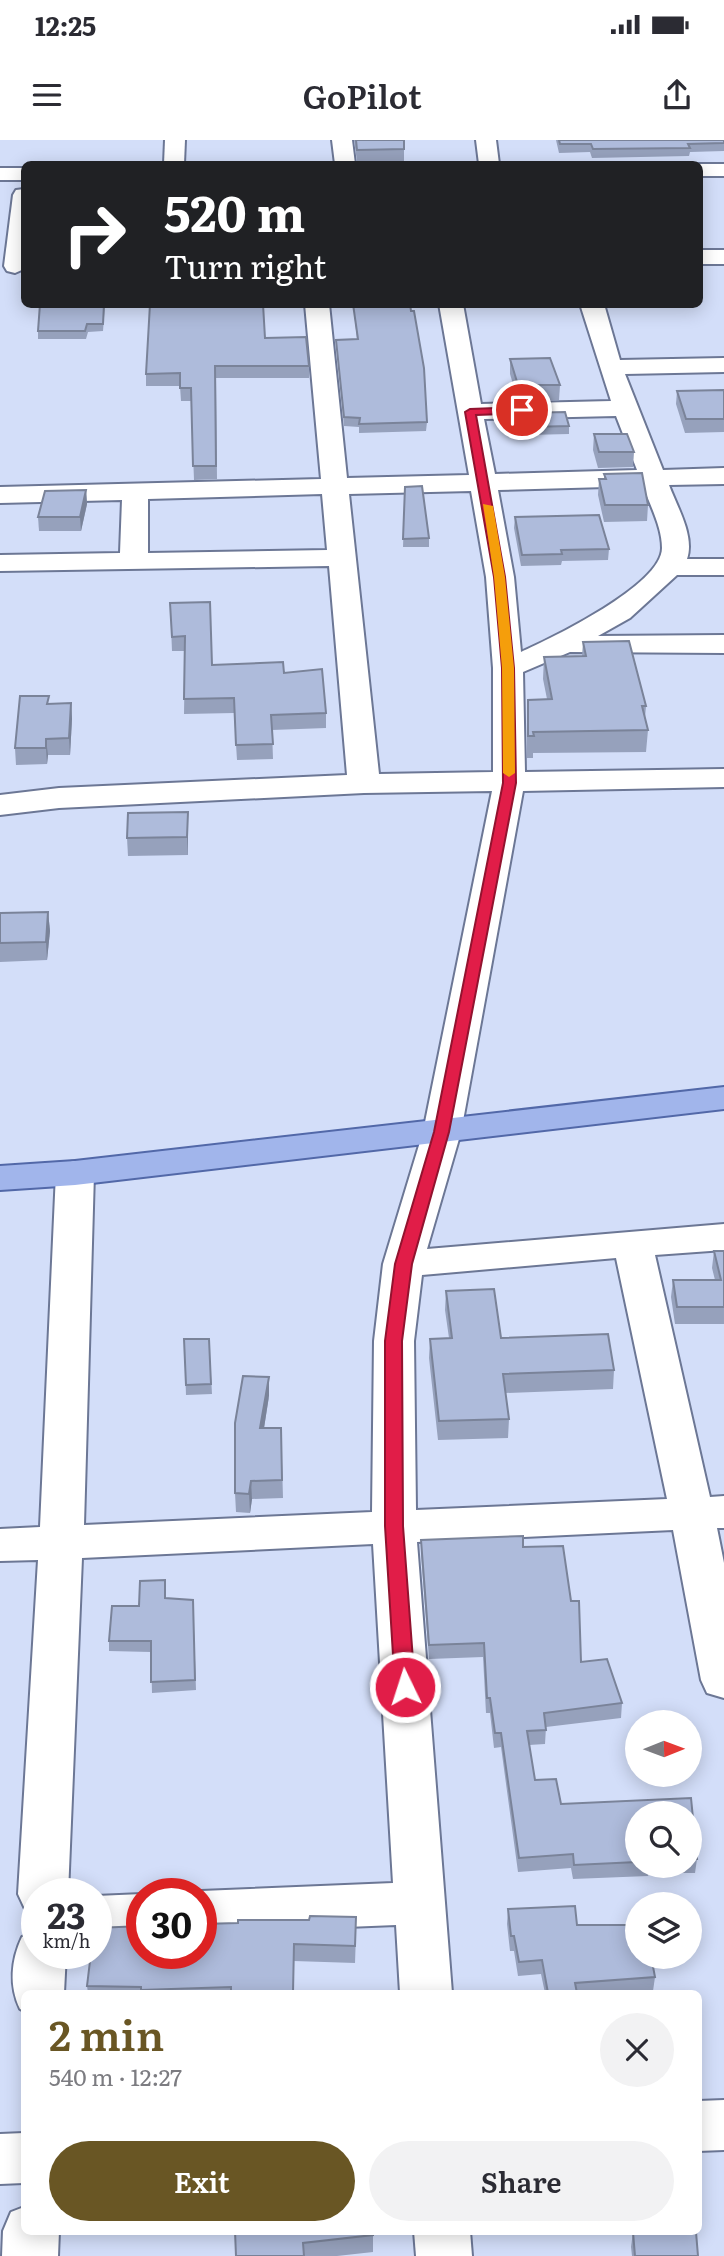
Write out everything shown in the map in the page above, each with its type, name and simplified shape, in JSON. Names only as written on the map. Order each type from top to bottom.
[{"type":"main road","points":[[0,1178],[75,1173],[724,1098]]},
{"type":"street","points":[[174,161],[175,140]]},
{"type":"street","points":[[342,140],[345,161]]},
{"type":"street","points":[[486,140],[489,161]]},
{"type":"street","points":[[703,170],[724,170]]},
{"type":"street","points":[[0,174],[21,174]]},
{"type":"street","points":[[13,266],[21,214]]},
{"type":"street","points":[[703,257],[724,257]]},
{"type":"street","points":[[317,308],[364,784]]},
{"type":"street","points":[[426,1990],[394,1526],[394,1341],[403,1264],[442,1132],[509,783],[508,668],[500,577],[452,308]]},
{"type":"street","points":[[508,668],[561,645],[620,612],[670,568],[676,550],[672,528],[654,477],[610,368],[593,308]]},
{"type":"street","points":[[610,368],[724,365]]},
{"type":"street","points":[[470,412],[626,408]]},
{"type":"street","points":[[0,495],[724,476]]},
{"type":"street","points":[[134,561],[135,492]]},
{"type":"street","points":[[0,563],[341,558]]},
{"type":"street","points":[[670,568],[724,567]]},
{"type":"street","points":[[561,645],[724,644]]},
{"type":"street","points":[[0,805],[59,798],[364,784],[724,778]]},
{"type":"street","points":[[44,1878],[75,1173]]},
{"type":"street","points":[[403,1264],[724,1237]]},
{"type":"street","points":[[633,1244],[708,1513],[724,1680]]},
{"type":"street","points":[[0,1545],[708,1513]]},
{"type":"street","points":[[217,1911],[420,1903]]},
{"type":"street","points":[[38,1990],[39,1969]]},
{"type":"street","points":[[702,2126],[724,2125]]},
{"type":"street","points":[[0,2159],[21,2158]]},
{"type":"street","points":[[30,2256],[31,2235]]},
{"type":"street","points":[[442,2235],[444,2256]]},
{"type":"building","points":[[356,140],[404,140],[404,149],[357,150]]},
{"type":"building","points":[[559,140],[724,140],[724,143],[688,144],[690,148],[593,149],[591,144],[560,144]]},
{"type":"building","points":[[40,308],[104,308],[103,324],[87,324],[85,331],[38,331]]},
{"type":"building","points":[[150,308],[263,308],[265,338],[306,337],[309,366],[215,366],[216,466],[193,466],[191,388],[180,388],[180,373],[146,374]]},
{"type":"building","points":[[354,308],[411,308],[414,311],[424,368],[427,422],[359,424],[360,418],[344,417],[336,340],[358,339]]},
{"type":"building","points":[[550,358],[560,385],[518,385],[510,359]]},
{"type":"building","points":[[724,390],[724,419],[686,419],[677,391]]},
{"type":"building","points":[[565,412],[569,426],[528,427],[524,413]]},
{"type":"building","points":[[594,434],[627,434],[634,452],[599,452]]},
{"type":"building","points":[[642,473],[648,505],[605,505],[599,479],[606,479],[604,474]]},
{"type":"building","points":[[422,486],[429,538],[403,539],[405,487]]},
{"type":"building","points":[[86,490],[80,517],[38,517],[45,491]]},
{"type":"building","points":[[599,515],[609,549],[561,550],[562,554],[522,555],[515,517]]},
{"type":"building","points":[[210,602],[212,665],[283,662],[284,673],[322,669],[326,713],[271,715],[273,744],[236,745],[234,698],[184,699],[185,636],[172,637],[170,603]]},
{"type":"building","points":[[629,641],[646,706],[642,706],[648,730],[533,732],[534,736],[528,736],[528,700],[552,699],[544,657],[586,656],[583,642]]},
{"type":"building","points":[[20,696],[49,696],[47,704],[71,703],[69,738],[46,739],[46,748],[15,748]]},
{"type":"building","points":[[188,812],[187,837],[127,838],[128,813]]},
{"type":"building","points":[[48,912],[46,942],[0,943],[0,913]]},
{"type":"building","points":[[714,1251],[724,1251],[724,1307],[677,1307],[673,1280],[721,1280]]},
{"type":"building","points":[[494,1289],[501,1338],[608,1334],[614,1370],[503,1374],[509,1419],[439,1421],[430,1339],[452,1338],[446,1291]]},
{"type":"building","points":[[184,1339],[209,1339],[211,1384],[186,1385]]},
{"type":"building","points":[[243,1376],[269,1377],[260,1428],[281,1428],[282,1480],[251,1481],[249,1494],[235,1493],[235,1423]]},
{"type":"building","points":[[523,1536],[523,1547],[563,1546],[571,1601],[579,1601],[581,1662],[607,1659],[622,1703],[544,1713],[546,1730],[527,1731],[535,1780],[556,1779],[561,1804],[625,1801],[625,1863],[574,1865],[573,1854],[519,1858],[501,1733],[495,1733],[490,1698],[487,1698],[484,1643],[429,1645],[421,1540]]},
{"type":"building","points":[[165,1580],[165,1598],[193,1600],[195,1680],[151,1682],[151,1641],[109,1641],[112,1606],[139,1606],[140,1581]]},
{"type":"building","points":[[691,1798],[691,1801],[626,1801]]},
{"type":"building","points":[[575,1906],[577,1925],[625,1925],[625,1969],[653,1969],[655,1977],[575,1983],[576,1990],[547,1990],[542,1960],[519,1962],[514,1936],[511,1936],[508,1909]]},
{"type":"building","points":[[310,1916],[356,1917],[355,1946],[294,1944],[293,1990],[231,1990],[231,1987],[141,1990],[141,1987],[87,1986],[89,1969],[112,1969],[112,1927],[126,1927],[126,1969],[217,1969],[217,1924],[238,1923],[238,1920],[309,1920]]},
{"type":"building","points":[[235,2235],[373,2235],[303,2243],[304,2256],[236,2256]]},
{"type":"building","points":[[633,2235],[696,2235],[698,2256],[635,2256]]},
{"type":"slow traffic","points":[[487,506],[500,577],[508,668],[509,773]]},
{"type":"route","points":[[405,1687],[394,1526],[394,1341],[403,1264],[442,1132],[509,783],[508,668],[500,577],[470,412],[522,410]]}]
